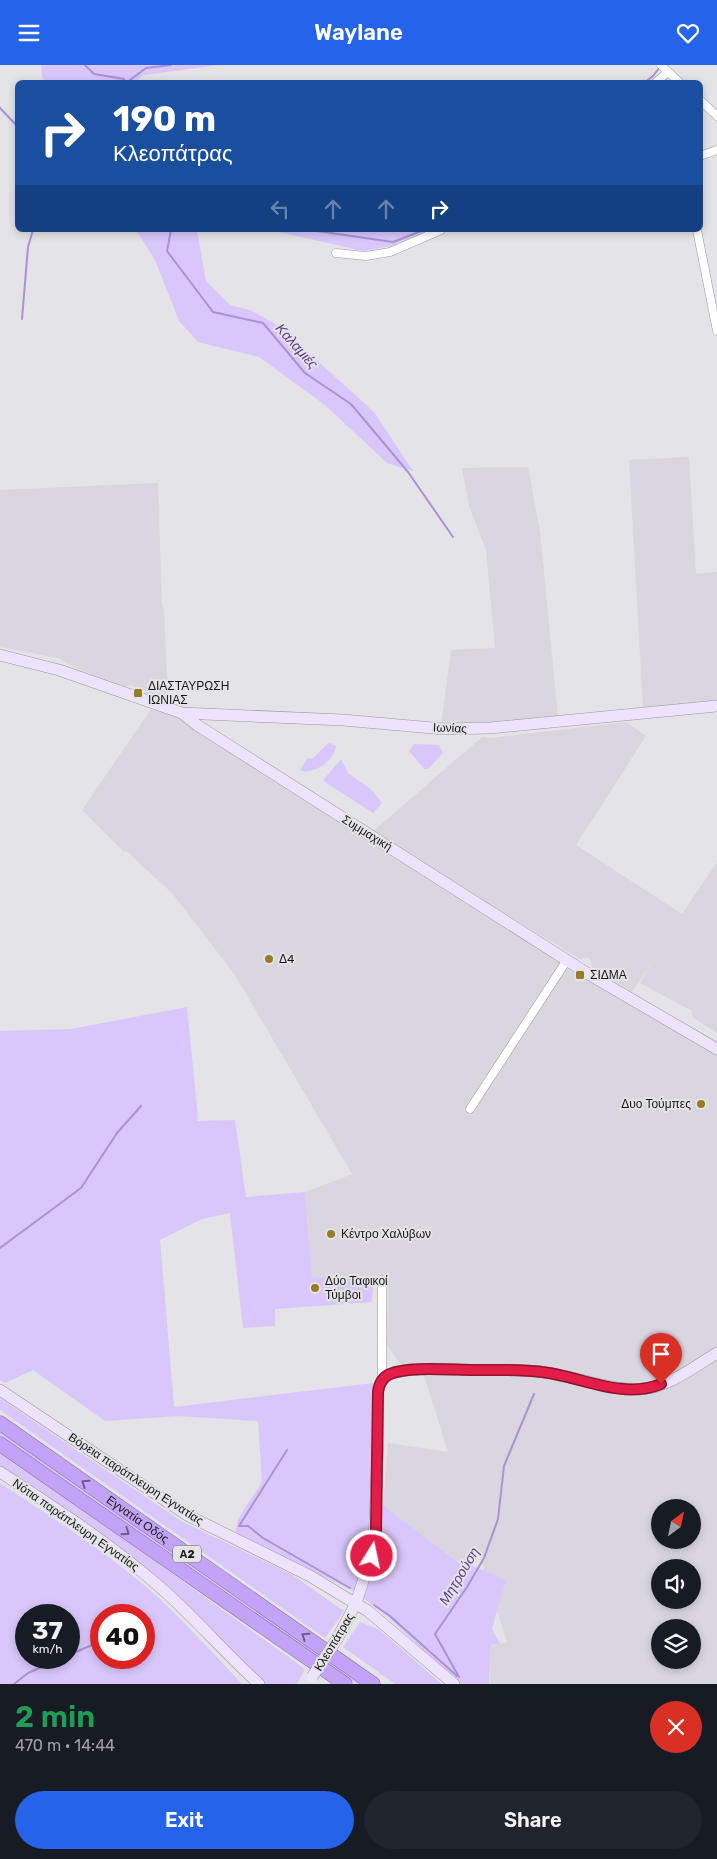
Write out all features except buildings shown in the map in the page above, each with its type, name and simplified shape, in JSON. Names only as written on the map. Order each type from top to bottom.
[{"type":"highway","name":"Εγνατία Οδός","points":[[0,1423],[374,1684]]},
{"type":"highway","name":"Εγνατία Οδός","points":[[0,1444],[345,1684]]},
{"type":"street","points":[[661,65],[677,80]]},
{"type":"street","points":[[659,80],[668,72]]},
{"type":"street","points":[[703,103],[717,116]]},
{"type":"street","points":[[703,155],[717,150]]},
{"type":"street","points":[[336,253],[366,256],[390,252],[436,232]]},
{"type":"street","points":[[697,232],[717,331]]},
{"type":"street","name":"Συμμαχική","points":[[0,655],[59,670],[182,713],[197,725],[567,960],[717,1049]]},
{"type":"street","name":"Ιωνίας","points":[[182,713],[343,719],[444,729],[490,728],[717,706]]},
{"type":"street","points":[[197,725],[203,714]]},
{"type":"street","points":[[470,1109],[567,960]]},
{"type":"street","points":[[382,1280],[382,1380]]},
{"type":"street","points":[[382,1380],[389,1374],[416,1370],[527,1371],[548,1373],[612,1387],[642,1389],[655,1387],[666,1382],[717,1353]]},
{"type":"street","name":"Κλεοπάτρας","points":[[310,1680],[351,1616],[368,1570],[375,1539],[378,1392],[382,1380]]},
{"type":"street","name":"Βόρεια παράπλευρη Εγνατίας","points":[[0,1389],[187,1515],[310,1576],[356,1603],[383,1622],[454,1684]]},
{"type":"street","name":"Νότια παράπλευρη Εγνατίας","points":[[0,1472],[80,1525],[128,1560],[177,1602],[259,1684]]},
{"type":"shaded area","points":[[41,65],[219,65],[144,75],[138,80],[45,80],[42,76]]},
{"type":"shaded area","points":[[137,232],[197,232],[206,281],[230,305],[250,310],[279,326],[374,412],[413,471],[387,463],[325,405],[259,357],[198,342],[179,321],[155,260]]},
{"type":"shaded area","points":[[279,232],[424,232],[391,246],[363,251]]},
{"type":"shaded area","points":[[689,457],[696,574],[717,572],[717,702],[643,708],[629,460]]},
{"type":"shaded area","points":[[528,467],[540,531],[558,717],[441,726],[451,650],[495,648],[486,550],[469,506],[462,468]]},
{"type":"shaded area","points":[[158,483],[162,605],[164,609],[168,698],[163,700],[146,693],[144,689],[130,685],[124,687],[80,670],[58,658],[0,647],[0,490]]},
{"type":"shaded area","points":[[151,709],[178,716],[598,987],[717,1055],[717,1684],[490,1684],[491,1646],[507,1642],[478,1551],[471,1565],[459,1563],[383,1505],[388,1443],[448,1452],[421,1366],[402,1366],[387,1345],[389,1264],[388,1280],[312,1277],[305,1192],[352,1174],[235,975],[172,893],[126,851],[124,852],[82,810]]},
{"type":"shaded area","points":[[626,722],[646,736],[576,845],[682,914],[717,862],[717,1033],[692,1017],[692,1011],[640,983],[655,958],[632,992],[592,967],[591,960],[586,957],[580,959],[371,833],[482,737],[492,738]]},
{"type":"shaded area","points":[[330,743],[336,746],[328,761],[311,771],[300,770],[308,758],[312,759]]},
{"type":"shaded area","points":[[414,744],[439,745],[443,753],[428,769],[424,769],[409,751]]},
{"type":"shaded area","points":[[341,759],[348,773],[372,790],[382,803],[373,813],[325,782],[324,779]]},
{"type":"shaded area","points":[[187,1007],[197,1121],[235,1120],[246,1197],[305,1192],[312,1277],[373,1280],[372,1302],[275,1309],[275,1326],[243,1328],[230,1213],[202,1219],[160,1240],[174,1407],[373,1383],[372,1500],[383,1505],[459,1563],[471,1565],[506,1580],[492,1629],[500,1644],[491,1645],[489,1684],[459,1684],[387,1616],[354,1591],[235,1535],[238,1519],[262,1482],[258,1421],[177,1416],[105,1421],[33,1370],[5,1383],[0,1380],[0,1031],[71,1029]]},
{"type":"shaded area","points":[[0,1398],[181,1521],[291,1574],[344,1611],[325,1638],[0,1410]]},
{"type":"shaded area","points":[[0,1432],[362,1684],[356,1684],[0,1437]]},
{"type":"shaded area","points":[[0,1453],[117,1534],[305,1669],[297,1684],[266,1684],[237,1661],[184,1605],[0,1468]]},
{"type":"shaded area","points":[[0,1483],[125,1569],[163,1602],[242,1684],[0,1684]]},
{"type":"shaded area","points":[[360,1622],[378,1629],[442,1684],[395,1684],[343,1647]]},
{"type":"waterway","name":"Καλαμιές","points":[[85,65],[94,74],[124,80]]},
{"type":"waterway","points":[[130,80],[146,68],[171,65]]},
{"type":"waterway","name":"Καλαμιές","points":[[648,80],[660,67]]},
{"type":"waterway","points":[[0,108],[15,124]]},
{"type":"waterway","points":[[22,319],[28,247],[32,232]]},
{"type":"waterway","name":"Καλαμιές","points":[[171,232],[167,251],[213,312],[263,323],[305,373],[351,404],[408,472],[453,537]]},
{"type":"waterway","name":"Καλαμιές","points":[[324,232],[393,242],[419,232]]},
{"type":"waterway","points":[[0,1248],[81,1188],[117,1133],[141,1106]]},
{"type":"waterway","name":"Μητρούση","points":[[459,1677],[435,1634],[484,1558],[498,1519],[504,1466],[534,1394]]},
{"type":"waterway","points":[[239,1526],[287,1450]]},
{"type":"waterway","points":[[239,1526],[248,1526],[263,1538],[350,1588]]},
{"type":"waterway","points":[[374,1605],[390,1616],[457,1676]]},
{"type":"waterway","points":[[80,1650],[90,1646]]},
{"type":"waterway","points":[[14,1684],[28,1673],[37,1669]]},
{"type":"place","name":"ΔΙΑΣΤΑΥΡΩΣΗ ΙΩΝΙΑΣ","points":[[138,693]]},
{"type":"place","name":"Δ4","points":[[269,959]]},
{"type":"place","name":"ΣΙΔΜΑ","points":[[580,975]]},
{"type":"place","name":"Δυο Τούμπες","points":[[701,1104]]},
{"type":"place","name":"Κέντρο Χαλύβων","points":[[331,1234]]},
{"type":"place","name":"Δύο Ταφικοί Τύμβοι","points":[[315,1288]]},
{"type":"route","points":[[372,1556],[376,1530],[378,1387],[389,1374],[416,1370],[527,1371],[543,1372],[626,1389],[642,1389],[661,1384]]}]
